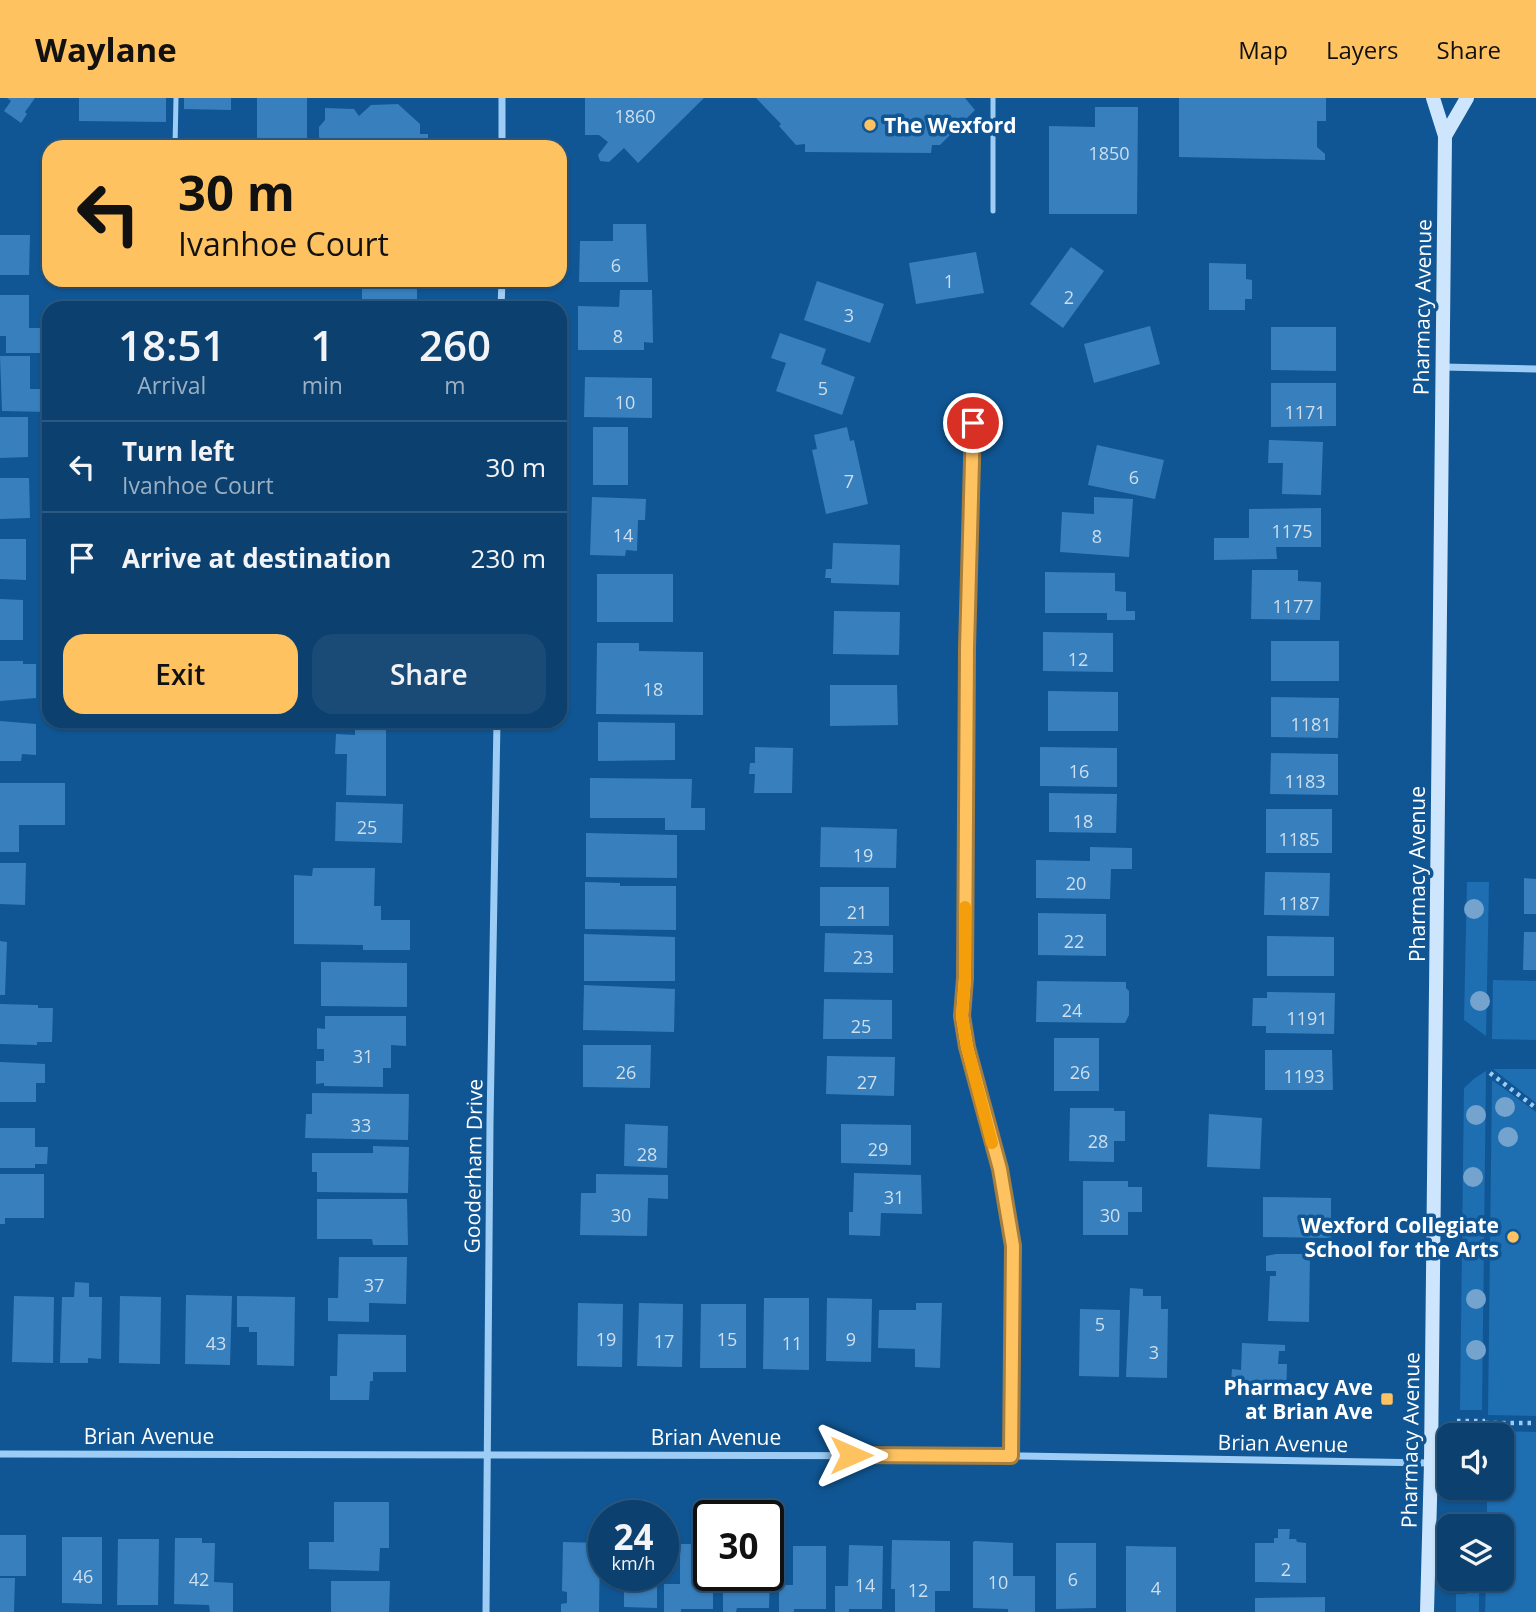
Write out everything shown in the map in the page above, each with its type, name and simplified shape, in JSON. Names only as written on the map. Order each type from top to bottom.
[{"type":"street","points":[[502,98],[502,140]]},
{"type":"street","name":"Pharmacy Avenue","points":[[1427,1612],[1432,1463],[1445,136],[1433,98]]},
{"type":"street","name":"Pharmacy Avenue","points":[[1445,136],[1467,98]]},
{"type":"street","points":[[1442,367],[1536,369]]},
{"type":"street","points":[[973,423],[967,648],[965,978],[962,1016],[967,1047],[1000,1169],[1013,1246],[1011,1456]]},
{"type":"street","name":"Gooderham Drive","points":[[486,1612],[497,728]]},
{"type":"street","name":"Brian Avenue","points":[[0,1454],[1011,1456],[1432,1463]]},
{"type":"lane","points":[[175,140],[176,98]]},
{"type":"lane","points":[[993,98],[993,211]]},
{"type":"path","points":[[1490,1073],[1536,1108]]},
{"type":"path","points":[[1457,1421],[1536,1423]]},
{"type":"shaded area","points":[[1467,882],[1489,882],[1486,1036],[1464,1020]]},
{"type":"shaded area","points":[[1493,980],[1536,981],[1536,1040],[1492,1039]]},
{"type":"shaded area","points":[[1493,1069],[1536,1069],[1536,1103]]},
{"type":"shaded area","points":[[1486,1071],[1482,1410],[1460,1410],[1464,1088]]},
{"type":"shaded area","points":[[1492,1080],[1536,1112],[1536,1416],[1488,1415]]},
{"type":"shaded area","points":[[1514,1432],[1536,1432],[1536,1612],[1485,1612],[1486,1591],[1514,1591],[1514,1514],[1487,1514],[1487,1500],[1514,1500]]},
{"type":"shaded area","points":[[1466,1591],[1479,1591],[1479,1612],[1456,1612],[1456,1594],[1466,1594]]},
{"type":"building","points":[[7,98],[35,98],[21,123],[4,111],[11,101]]},
{"type":"building","points":[[79,98],[166,98],[166,122],[79,121]]},
{"type":"building","points":[[184,98],[231,98],[231,110],[184,109]]},
{"type":"building","points":[[257,98],[307,98],[307,140],[257,140]]},
{"type":"building","points":[[585,98],[704,98],[638,163],[624,148],[609,162],[600,161],[598,155],[608,142],[599,135],[585,135]]},
{"type":"building","name":"The Wexford","points":[[756,98],[965,98],[975,110],[940,145],[932,145],[931,153],[805,152],[805,144],[796,145],[779,126],[781,124]]},
{"type":"building","points":[[1179,98],[1326,98],[1326,121],[1317,121],[1317,147],[1325,154],[1325,160],[1179,157]]},
{"type":"building","points":[[398,104],[420,124],[420,134],[428,134],[428,140],[322,140],[319,137],[319,127],[325,120],[325,108],[354,109],[359,116],[371,105]]},
{"type":"building","points":[[1095,107],[1138,107],[1137,214],[1049,214],[1049,126],[1095,127]]},
{"type":"building","points":[[613,224],[646,224],[648,282],[579,282],[580,241],[613,241]]},
{"type":"building","points":[[0,235],[30,235],[29,275],[0,275]]},
{"type":"building","points":[[1071,247],[1104,271],[1063,328],[1030,304]]},
{"type":"building","points":[[976,252],[984,293],[916,304],[909,263]]},
{"type":"building","points":[[1209,263],[1246,264],[1246,279],[1252,280],[1252,299],[1245,299],[1245,310],[1209,310]]},
{"type":"building","points":[[817,281],[884,304],[870,343],[804,320]]},
{"type":"building","points":[[362,287],[417,287],[417,301],[362,301]]},
{"type":"building","points":[[620,290],[652,290],[653,343],[644,342],[644,350],[578,350],[578,306],[619,307]]},
{"type":"building","points":[[0,295],[29,295],[29,328],[42,328],[42,353],[6,353],[6,336],[0,336]]},
{"type":"building","points":[[1150,326],[1160,364],[1094,383],[1084,344]]},
{"type":"building","points":[[1271,327],[1336,327],[1336,371],[1271,370]]},
{"type":"building","points":[[780,333],[826,349],[821,364],[855,377],[842,415],[776,391],[786,363],[771,358]]},
{"type":"building","points":[[0,356],[30,356],[30,389],[42,389],[42,412],[2,411]]},
{"type":"building","points":[[585,377],[652,378],[652,418],[584,417]]},
{"type":"building","points":[[1271,383],[1336,383],[1336,426],[1271,427]]},
{"type":"building","points":[[0,417],[28,417],[28,457],[0,458]]},
{"type":"building","points":[[593,427],[628,427],[628,485],[593,485]]},
{"type":"building","points":[[847,427],[850,441],[854,440],[868,504],[826,514],[812,450],[817,449],[814,435]]},
{"type":"building","points":[[1269,440],[1323,442],[1321,495],[1282,494],[1283,463],[1268,463]]},
{"type":"building","points":[[1097,445],[1164,460],[1155,499],[1088,485]]},
{"type":"building","points":[[0,478],[29,478],[30,518],[0,519]]},
{"type":"building","points":[[592,497],[646,499],[645,520],[638,520],[637,551],[626,550],[625,556],[590,555]]},
{"type":"building","points":[[1094,497],[1133,499],[1129,557],[1060,552],[1062,512],[1094,514]]},
{"type":"building","points":[[1321,508],[1321,547],[1276,547],[1277,559],[1214,560],[1214,538],[1249,538],[1249,509]]},
{"type":"building","points":[[0,539],[26,539],[26,580],[0,579]]},
{"type":"building","points":[[833,543],[900,545],[899,585],[831,583],[831,578],[825,578],[826,569],[832,569]]},
{"type":"building","points":[[1252,570],[1298,570],[1298,581],[1321,582],[1320,620],[1251,619]]},
{"type":"building","points":[[1045,572],[1115,573],[1115,591],[1126,592],[1126,611],[1135,611],[1135,620],[1107,620],[1107,613],[1045,613]]},
{"type":"building","points":[[597,574],[673,574],[673,622],[597,622]]},
{"type":"building","points":[[0,599],[23,600],[23,640],[0,640]]},
{"type":"building","points":[[834,611],[900,612],[899,655],[833,654]]},
{"type":"building","points":[[1043,632],[1113,633],[1113,672],[1043,671]]},
{"type":"building","points":[[1271,641],[1339,641],[1339,681],[1271,681]]},
{"type":"building","points":[[597,643],[639,643],[639,651],[703,652],[703,715],[596,714]]},
{"type":"building","points":[[0,661],[36,664],[36,698],[0,701]]},
{"type":"building","points":[[830,685],[897,685],[898,725],[830,726]]},
{"type":"building","points":[[1048,691],[1118,692],[1118,731],[1048,731]]},
{"type":"building","points":[[1271,697],[1339,698],[1338,738],[1271,737]]},
{"type":"building","points":[[0,721],[36,724],[36,755],[22,754],[21,761],[0,761]]},
{"type":"building","points":[[598,722],[675,723],[675,760],[598,761]]},
{"type":"building","points":[[355,728],[386,728],[386,796],[346,795],[347,754],[335,754],[336,734],[355,735]]},
{"type":"building","points":[[755,747],[793,748],[792,793],[754,793],[755,774],[749,774],[750,763],[755,763]]},
{"type":"building","points":[[1040,747],[1117,748],[1117,787],[1040,786]]},
{"type":"building","points":[[1271,753],[1338,754],[1338,795],[1270,794]]},
{"type":"building","points":[[590,778],[692,779],[691,808],[705,808],[705,830],[665,830],[665,818],[590,818]]},
{"type":"building","points":[[0,783],[65,783],[65,825],[19,825],[19,852],[0,852]]},
{"type":"building","points":[[1049,793],[1117,794],[1116,833],[1049,832]]},
{"type":"building","points":[[336,802],[403,804],[402,843],[335,841]]},
{"type":"building","points":[[1266,809],[1332,809],[1332,853],[1266,853]]},
{"type":"building","points":[[821,827],[897,829],[896,868],[820,867]]},
{"type":"building","points":[[586,833],[677,835],[677,878],[586,877]]},
{"type":"building","points":[[1090,847],[1132,848],[1132,869],[1111,869],[1110,899],[1036,898],[1036,860],[1090,861]]},
{"type":"building","points":[[0,863],[26,863],[25,905],[0,904]]},
{"type":"building","points":[[313,868],[375,868],[374,906],[381,906],[381,920],[410,920],[410,950],[363,950],[363,945],[294,944],[294,875],[312,876]]},
{"type":"building","points":[[1265,872],[1330,873],[1329,916],[1264,915]]},
{"type":"building","points":[[1524,878],[1536,879],[1536,914],[1524,914]]},
{"type":"building","points":[[585,882],[620,883],[620,886],[676,886],[676,930],[585,929]]},
{"type":"building","points":[[820,887],[889,887],[889,926],[820,926]]},
{"type":"building","points":[[1038,913],[1106,914],[1106,956],[1038,955]]},
{"type":"building","points":[[1524,932],[1536,932],[1536,970],[1523,970]]},
{"type":"building","points":[[825,933],[893,935],[893,973],[824,972]]},
{"type":"building","points":[[584,934],[675,937],[675,981],[584,981]]},
{"type":"building","points":[[1267,936],[1334,937],[1334,976],[1267,976]]},
{"type":"building","points":[[0,941],[7,942],[5,995],[0,995]]},
{"type":"building","points":[[321,962],[407,963],[407,1007],[321,1006]]},
{"type":"building","points":[[1037,981],[1126,982],[1129,991],[1129,1015],[1125,1023],[1036,1022]]},
{"type":"building","points":[[584,985],[675,989],[674,1032],[583,1030]]},
{"type":"building","points":[[1267,992],[1335,993],[1334,1034],[1266,1033],[1266,1026],[1252,1026],[1253,998],[1267,998]]},
{"type":"building","points":[[824,999],[892,1000],[892,1039],[823,1039]]},
{"type":"building","points":[[0,1004],[53,1008],[52,1042],[37,1042],[37,1045],[0,1044]]},
{"type":"building","points":[[325,1016],[406,1016],[406,1046],[391,1045],[391,1068],[383,1068],[383,1087],[316,1084],[316,1061],[324,1061],[324,1049],[317,1049],[317,1028],[325,1029]]},
{"type":"building","points":[[1054,1038],[1099,1038],[1099,1091],[1054,1091]]},
{"type":"building","points":[[583,1045],[651,1045],[650,1088],[583,1087]]},
{"type":"building","points":[[1265,1050],[1332,1050],[1333,1090],[1265,1090]]},
{"type":"building","points":[[827,1056],[895,1057],[894,1096],[826,1094]]},
{"type":"building","points":[[0,1062],[45,1064],[45,1083],[36,1083],[36,1102],[0,1102]]},
{"type":"building","points":[[312,1093],[409,1094],[408,1140],[305,1138],[306,1114],[312,1114]]},
{"type":"building","points":[[1070,1108],[1114,1108],[1114,1111],[1125,1111],[1125,1141],[1114,1141],[1114,1162],[1069,1161]]},
{"type":"building","points":[[1209,1114],[1262,1118],[1260,1169],[1207,1167]]},
{"type":"building","points":[[625,1124],[668,1126],[667,1168],[624,1166]]},
{"type":"building","points":[[841,1124],[911,1125],[911,1165],[841,1163]]},
{"type":"building","points":[[0,1128],[35,1128],[35,1147],[48,1147],[47,1164],[35,1164],[35,1168],[0,1168]]},
{"type":"building","points":[[373,1146],[409,1147],[408,1193],[317,1192],[317,1172],[312,1172],[312,1153],[373,1153]]},
{"type":"building","points":[[854,1173],[921,1175],[922,1214],[881,1213],[880,1236],[849,1235],[849,1212],[853,1212]]},
{"type":"building","points":[[0,1174],[44,1174],[44,1218],[5,1218],[5,1224],[0,1224]]},
{"type":"building","points":[[596,1174],[668,1175],[668,1199],[648,1198],[647,1236],[580,1235],[581,1193],[596,1193]]},
{"type":"building","points":[[1083,1181],[1128,1181],[1128,1187],[1142,1187],[1142,1212],[1128,1212],[1128,1235],[1083,1235]]},
{"type":"building","points":[[1263,1197],[1331,1198],[1331,1238],[1263,1237]]},
{"type":"building","points":[[317,1199],[407,1199],[408,1245],[373,1245],[372,1239],[317,1239]]},
{"type":"building","points":[[1310,1254],[1309,1322],[1268,1321],[1270,1276],[1276,1276],[1276,1271],[1266,1271],[1266,1256]]},
{"type":"building","points":[[339,1257],[407,1257],[406,1304],[369,1303],[369,1322],[328,1321],[328,1298],[338,1298]]},
{"type":"building","points":[[75,1282],[89,1283],[89,1297],[102,1297],[101,1359],[88,1358],[88,1363],[60,1363],[62,1297],[74,1297]]},
{"type":"building","points":[[1130,1288],[1143,1289],[1143,1296],[1161,1296],[1161,1309],[1168,1309],[1167,1378],[1126,1377]]},
{"type":"building","points":[[186,1295],[232,1296],[230,1365],[185,1364]]},
{"type":"building","points":[[14,1296],[54,1297],[53,1363],[12,1362]]},
{"type":"building","points":[[120,1296],[161,1297],[160,1364],[119,1363]]},
{"type":"building","points":[[237,1296],[295,1297],[294,1366],[257,1365],[257,1332],[249,1332],[249,1327],[237,1327]]},
{"type":"building","points":[[764,1298],[809,1298],[809,1370],[763,1369]]},
{"type":"building","points":[[827,1298],[872,1299],[871,1362],[826,1361]]},
{"type":"building","points":[[578,1303],[623,1304],[622,1367],[577,1366]]},
{"type":"building","points":[[639,1303],[683,1304],[682,1367],[637,1366]]},
{"type":"building","points":[[916,1303],[942,1303],[940,1368],[915,1367],[915,1349],[878,1348],[879,1310],[916,1310]]},
{"type":"building","points":[[701,1304],[746,1304],[746,1368],[700,1368]]},
{"type":"building","points":[[1080,1309],[1120,1310],[1119,1377],[1079,1376]]},
{"type":"building","points":[[338,1334],[406,1335],[406,1372],[373,1372],[369,1400],[330,1400],[330,1376],[337,1376]]},
{"type":"building","points":[[1242,1343],[1285,1345],[1285,1351],[1279,1351],[1278,1364],[1287,1364],[1286,1397],[1240,1395],[1241,1382],[1231,1382],[1232,1369],[1241,1370]]},
{"type":"building","points":[[334,1502],[389,1502],[389,1548],[380,1548],[379,1571],[309,1569],[309,1542],[334,1542]]},
{"type":"building","points":[[1278,1529],[1290,1529],[1289,1539],[1306,1543],[1306,1583],[1255,1582],[1255,1543],[1274,1543],[1274,1538],[1278,1538]]},
{"type":"building","points":[[0,1535],[26,1535],[26,1576],[0,1576]]},
{"type":"building","points":[[62,1537],[102,1537],[102,1604],[62,1603]]},
{"type":"building","points":[[175,1538],[202,1538],[202,1543],[215,1543],[214,1582],[233,1583],[233,1612],[210,1612],[209,1605],[174,1604]]},
{"type":"building","points":[[118,1539],[159,1539],[158,1605],[117,1605]]},
{"type":"building","points":[[892,1540],[950,1541],[950,1591],[935,1591],[935,1612],[895,1612],[895,1589],[891,1589]]},
{"type":"building","points":[[975,1541],[1013,1543],[1013,1576],[1035,1576],[1035,1612],[973,1608]]},
{"type":"building","points":[[563,1542],[588,1543],[588,1591],[599,1591],[599,1612],[561,1612],[561,1604],[567,1603],[567,1592],[562,1591]]},
{"type":"building","points":[[1056,1543],[1096,1543],[1096,1608],[1056,1609]]},
{"type":"building","points":[[680,1544],[693,1544],[693,1591],[713,1591],[713,1609],[664,1612],[664,1591],[679,1591]]},
{"type":"building","points":[[849,1545],[883,1546],[882,1609],[849,1609],[849,1612],[835,1612],[835,1586],[848,1586]]},
{"type":"building","points":[[793,1546],[826,1546],[826,1609],[779,1612],[779,1591],[784,1591],[784,1585],[793,1585]]},
{"type":"building","points":[[1126,1546],[1176,1547],[1176,1612],[1126,1612]]},
{"type":"building","points":[[0,1578],[15,1578],[14,1612],[0,1612]]},
{"type":"building","points":[[331,1581],[390,1581],[389,1612],[331,1612]]},
{"type":"building","points":[[624,1591],[657,1591],[657,1608],[624,1607]]},
{"type":"building","points":[[723,1591],[770,1591],[769,1608],[737,1608],[736,1612],[723,1612]]},
{"type":"building","points":[[1325,1597],[1325,1612],[1255,1612],[1255,1598]]},
{"type":"slow traffic","points":[[965,907],[962,1016],[967,1047],[992,1143]]},
{"type":"place","name":"The Wexford","points":[[870,125]]},
{"type":"place","name":"Wexford Collegiate School for the Arts","points":[[1513,1237]]},
{"type":"place","name":"Pharmacy Ave at Brian Ave","points":[[1387,1399]]},
{"type":"route","points":[[851,1455],[1011,1456],[1013,1246],[1000,1169],[967,1047],[962,1016],[965,978],[967,648],[973,423]]}]
